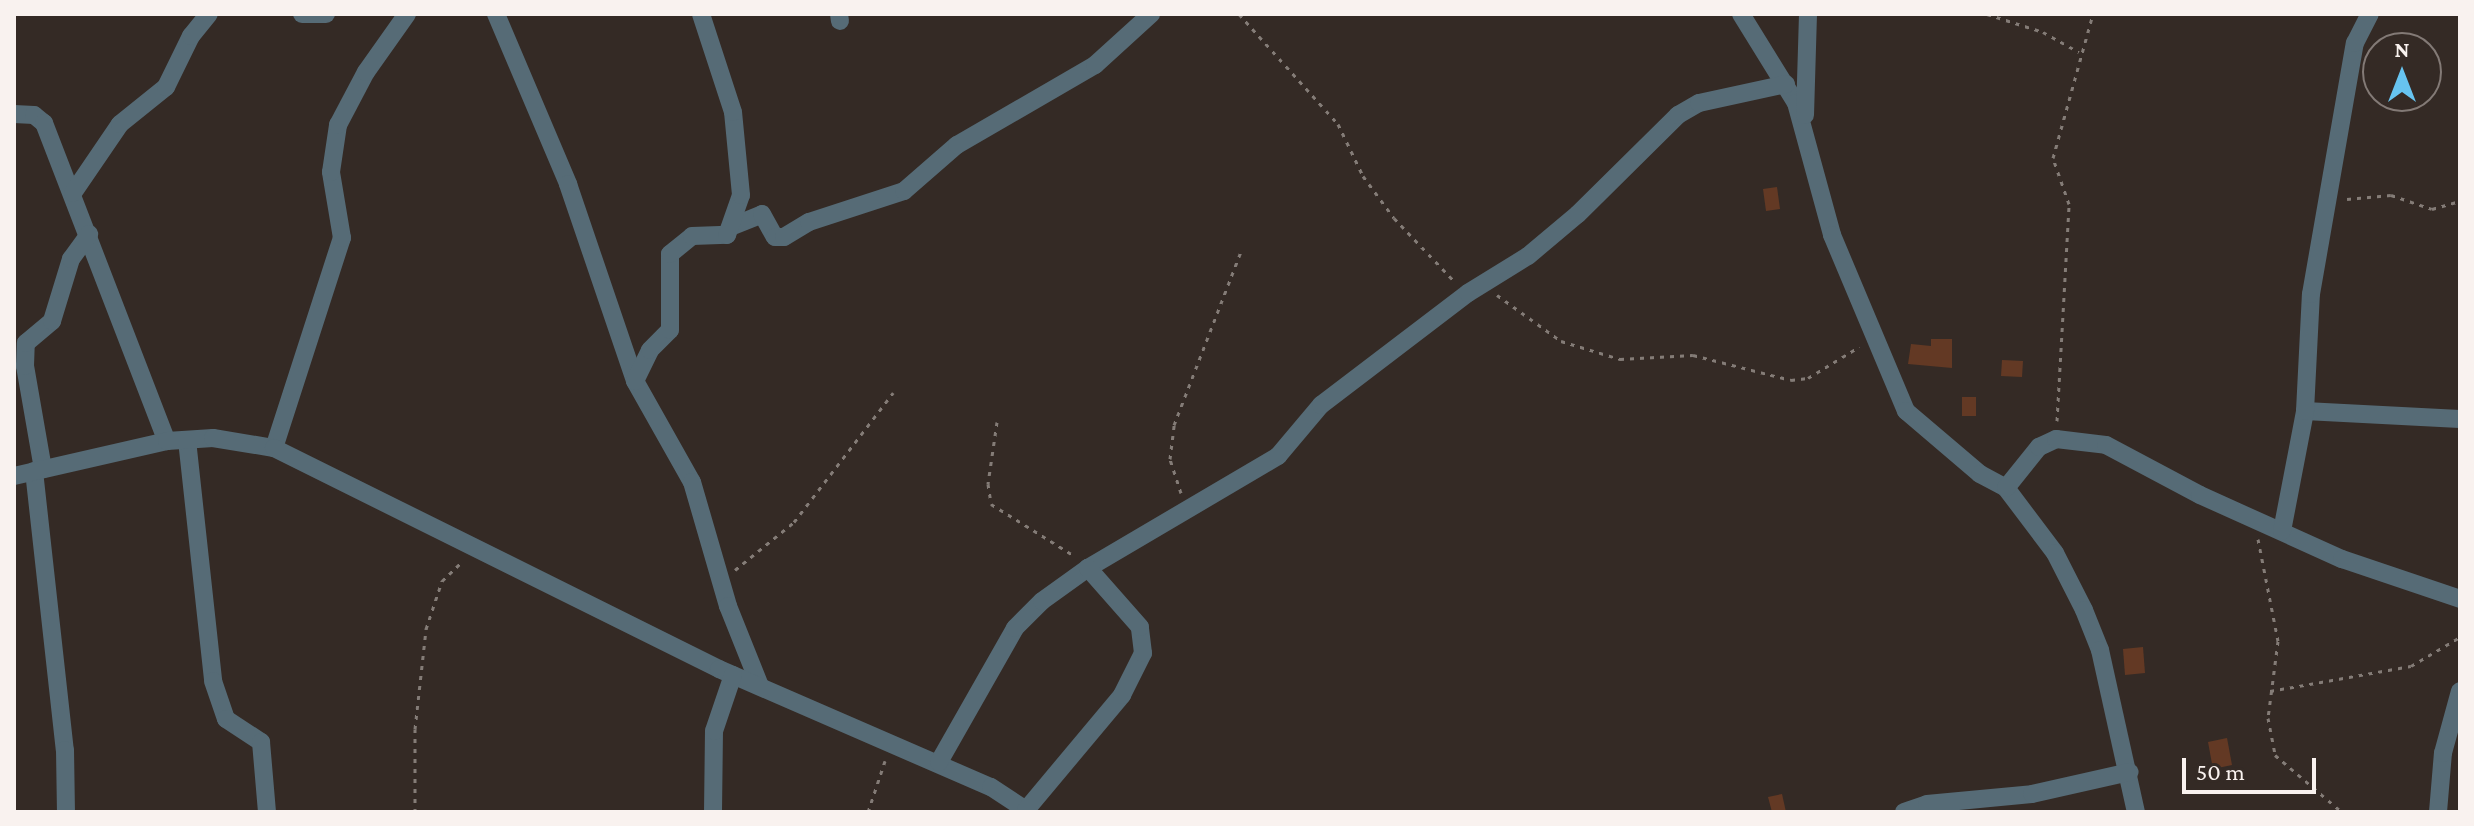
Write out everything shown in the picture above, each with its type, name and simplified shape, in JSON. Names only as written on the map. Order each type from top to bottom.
[{"type":"street","points":[[73,193],[120,124],[166,87],[191,36],[209,14]]},
{"type":"street","points":[[302,14],[323,14]]},
{"type":"street","points":[[274,448],[342,238],[331,172],[338,125],[366,72],[407,14]]},
{"type":"street","points":[[496,14],[568,184],[635,381],[692,482],[721,584],[760,686]]},
{"type":"street","points":[[701,14],[727,88],[741,163],[741,195],[733,226]]},
{"type":"street","points":[[635,381],[650,350],[670,330],[666,295],[670,254],[692,236],[723,237],[733,226],[762,214],[775,237],[784,237],[809,222],[904,191],[968,137],[1095,65],[1151,14]]},
{"type":"street","points":[[1741,14],[1786,84],[1805,126],[1832,235],[1906,411],[1980,474],[2006,488],[2055,553],[2084,610],[2100,650],[2130,772],[2136,812]]},
{"type":"street","points":[[1805,126],[1808,14]]},
{"type":"street","points":[[2282,531],[2305,411],[2311,294],[2329,207],[2355,43],[2370,14]]},
{"type":"street","points":[[939,762],[1015,628],[1088,568],[1278,456],[1321,405],[1578,214],[1678,115],[1699,103],[1786,84]]},
{"type":"street","points":[[14,114],[34,115],[44,123],[167,441]]},
{"type":"street","points":[[66,812],[65,750],[25,366],[26,343],[52,321],[71,259],[89,234]]},
{"type":"street","points":[[2305,411],[2460,419]]},
{"type":"street","points":[[14,476],[167,441],[213,438],[274,448],[474,552],[733,675],[939,762],[1027,811],[1122,695],[1143,653],[1140,627],[1088,568]]},
{"type":"street","points":[[2006,488],[2039,447],[2056,439],[2106,445],[2342,559],[2460,599]]},
{"type":"street","points":[[187,440],[213,681],[226,719],[261,742],[267,812]]},
{"type":"street","points":[[713,812],[714,731],[733,675]]},
{"type":"street","points":[[2438,812],[2443,753],[2460,691]]},
{"type":"street","points":[[1904,812],[1927,804],[2032,794],[2130,772]]},
{"type":"path","points":[[1239,14],[1338,124],[1363,176],[1394,218],[1476,289],[1561,341],[1620,359],[1693,355],[1791,380],[1808,378],[1873,337]]},
{"type":"path","points":[[1987,14],[2043,32],[2080,53]]},
{"type":"path","points":[[2056,439],[2059,312],[2069,204],[2053,158],[2093,14]]},
{"type":"path","points":[[2329,207],[2370,194],[2391,195],[2432,209],[2460,201]]},
{"type":"path","points":[[1186,512],[1170,441],[1242,249]]},
{"type":"path","points":[[721,584],[794,522],[893,393]]},
{"type":"path","points":[[997,422],[988,484],[991,504],[1088,568]]},
{"type":"path","points":[[2259,521],[2259,556],[2273,595],[2278,641],[2270,691],[2275,755],[2342,812]]},
{"type":"path","points":[[415,812],[419,671],[433,599],[442,581],[474,552]]},
{"type":"path","points":[[2270,691],[2411,666],[2460,637]]},
{"type":"path","points":[[868,812],[892,742]]},
{"type":"building","points":[[1777,187],[1780,209],[1766,211],[1763,189]]},
{"type":"building","points":[[1931,339],[1952,339],[1952,368],[1908,364],[1911,344],[1931,346]]},
{"type":"building","points":[[2002,360],[2023,361],[2022,377],[2001,376]]},
{"type":"building","points":[[1962,397],[1976,397],[1976,416],[1962,416]]},
{"type":"building","points":[[2143,647],[2145,673],[2125,675],[2123,649]]},
{"type":"building","points":[[2227,738],[2232,765],[2213,769],[2208,742]]},
{"type":"building","points":[[1782,794],[1786,812],[1772,812],[1768,797]]}]
